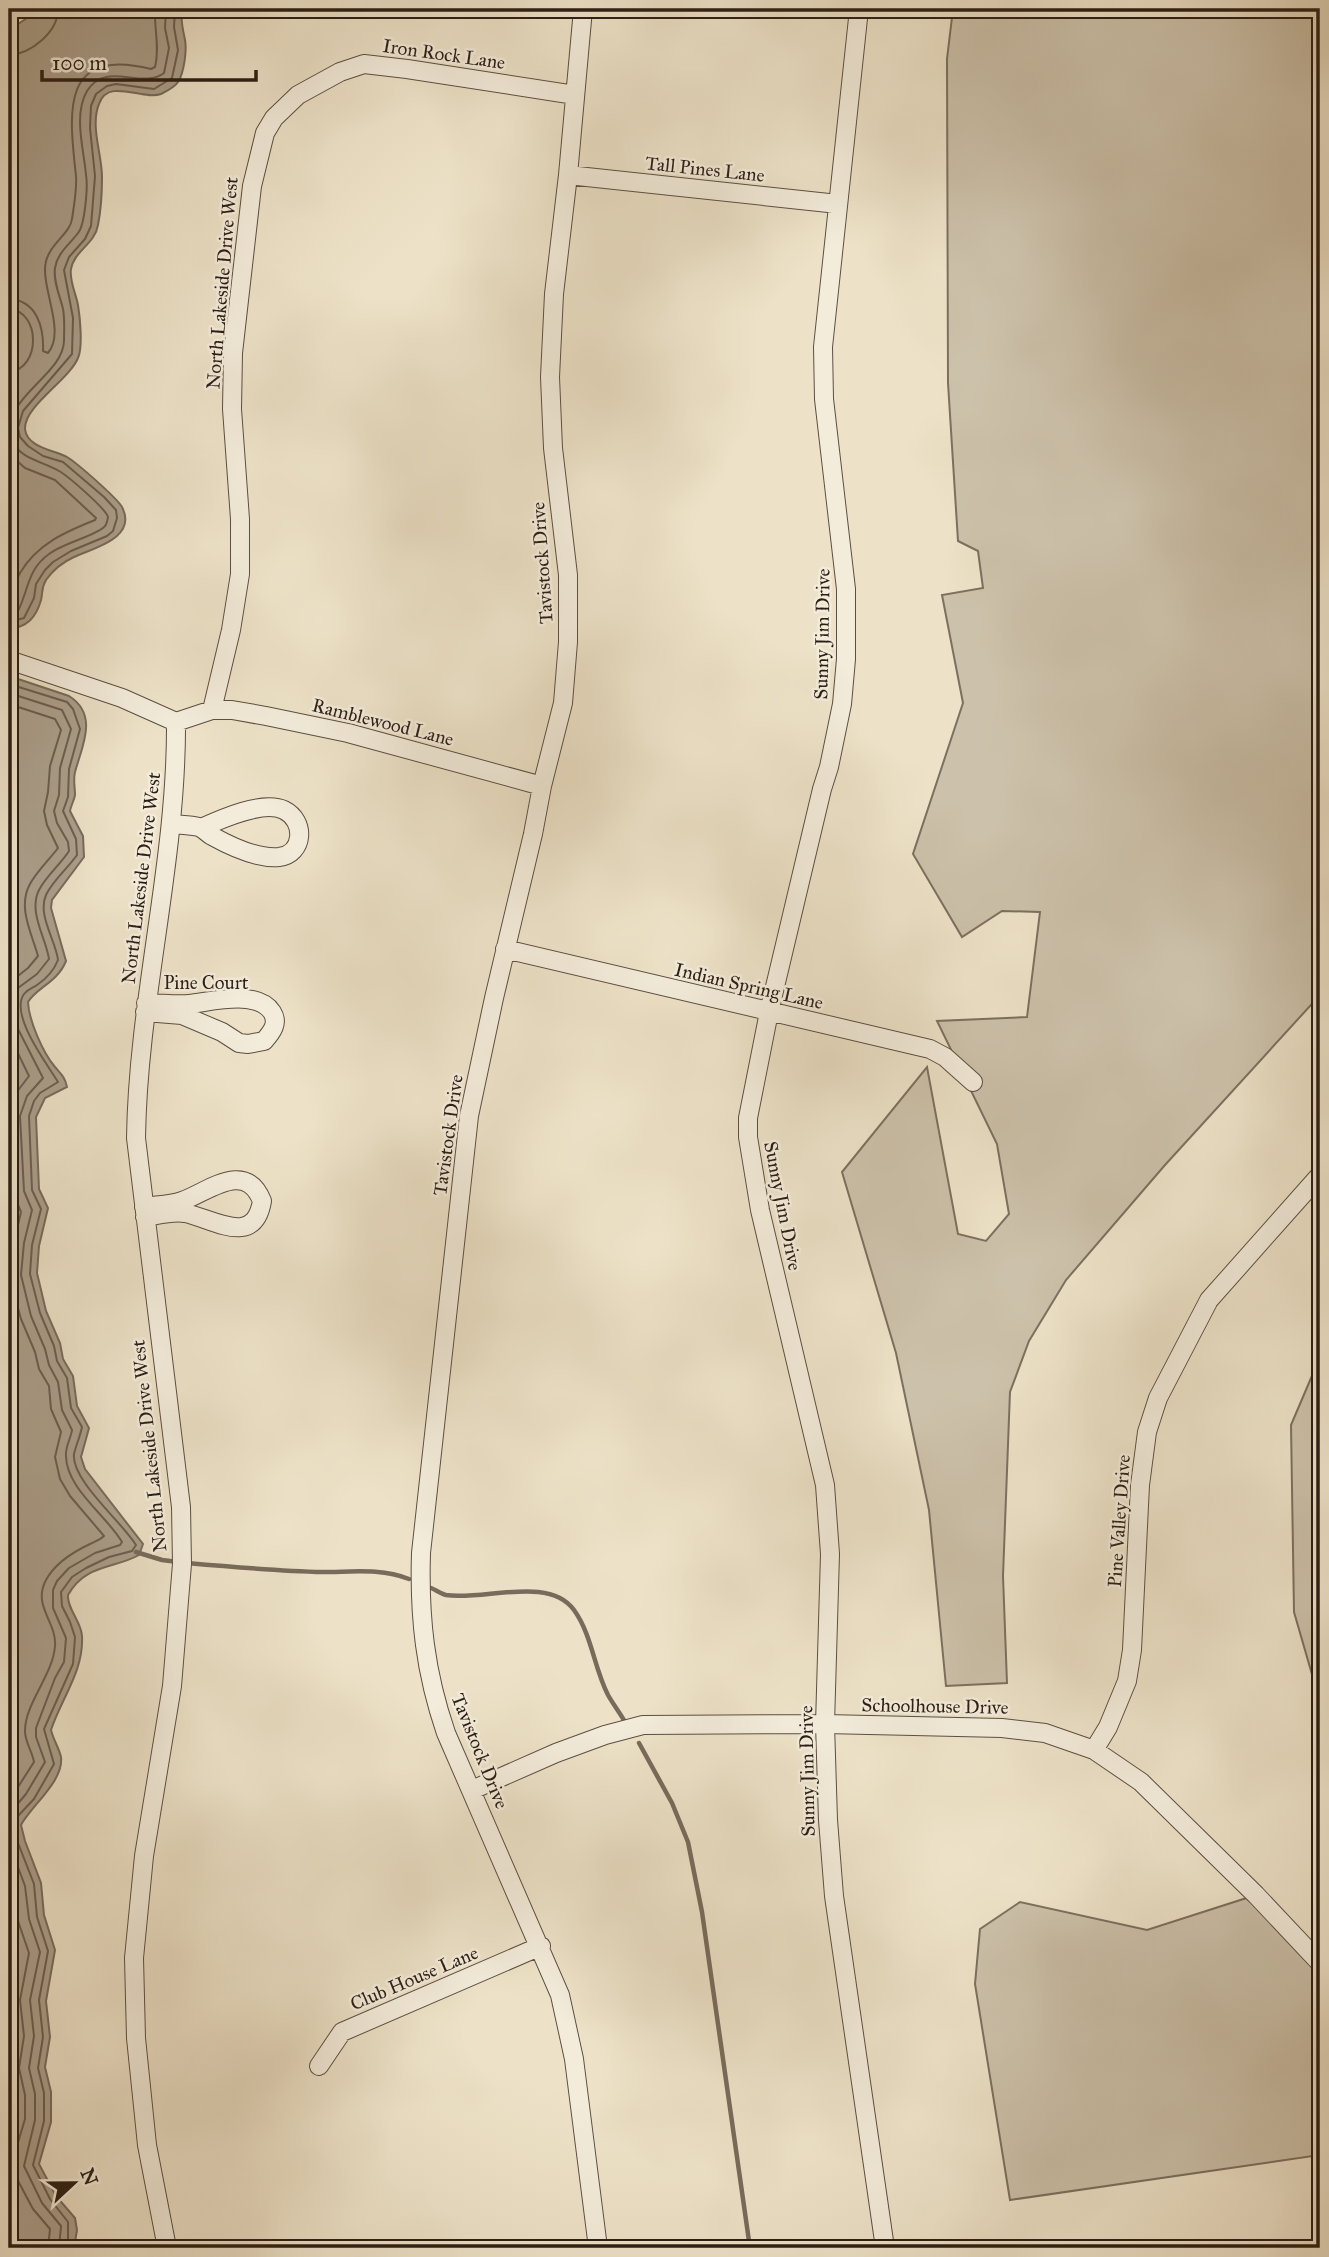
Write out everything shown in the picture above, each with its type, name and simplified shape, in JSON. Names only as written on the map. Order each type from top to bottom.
[{"type":"street","name":"Tavistock Drive","points":[[583,9],[554,293],[550,377],[553,448],[568,575],[568,642],[563,703],[473,1092],[421,1565],[421,1624],[432,1691],[446,1733],[541,1946],[560,1995],[570,2038],[598,2248]]},
{"type":"street","name":"Sunny Jim Drive","points":[[859,9],[823,347],[824,399],[846,589],[845,682],[829,767],[769,1012],[748,1118],[748,1137],[760,1210],[825,1485],[830,1554],[825,1724],[828,1820],[834,1896],[885,2248]]},
{"type":"street","name":"Iron Rock Lane","points":[[278,114],[309,88],[340,72],[364,64],[575,95]]},
{"type":"street","name":"North Lakeside Drive West","points":[[212,710],[237,595],[241,556],[232,409],[236,322],[254,168],[265,133],[278,114]]},
{"type":"street","name":"Tall Pines Lane","points":[[568,175],[838,204]]},
{"type":"street","points":[[9,660],[122,698],[176,722],[212,710]]},
{"type":"street","name":"Ramblewood Lane","points":[[212,710],[232,710],[348,733],[542,786]]},
{"type":"street","name":"North Lakeside Drive West","points":[[167,2248],[146,2145],[135,2022],[134,1958],[144,1856],[171,1697],[182,1545],[181,1507],[136,1138],[137,1087],[145,1007],[172,824],[177,758],[176,722]]},
{"type":"street","points":[[172,824],[201,828],[211,836],[271,857],[290,854],[298,846],[296,820],[283,809],[258,809],[226,817],[201,828]]},
{"type":"street","name":"Indian Spring Lane","points":[[505,949],[930,1049],[945,1057],[973,1082]]},
{"type":"street","name":"Pine Court","points":[[220,999],[247,999],[270,1009],[275,1026],[264,1041],[239,1043],[222,1032],[182,1016],[145,1007],[220,999]]},
{"type":"street","name":"Pine Valley Drive","points":[[1094,1750],[1108,1727],[1127,1681],[1133,1637],[1140,1485],[1147,1432],[1158,1398],[1209,1300],[1320,1175]]},
{"type":"street","points":[[235,1180],[244,1181],[253,1187],[262,1201],[258,1216],[243,1228],[228,1227],[182,1213],[145,1212],[179,1202],[216,1184],[235,1180]]},
{"type":"street","name":"Schoolhouse Drive","points":[[472,1790],[556,1753],[605,1735],[643,1725],[825,1724],[1022,1729],[1045,1733],[1094,1750],[1124,1769],[1158,1797],[1320,1963]]},
{"type":"street","name":"Club House Lane","points":[[319,2066],[342,2032],[541,1946]]},
{"type":"shaded area","points":[[953,9],[1320,9],[1320,995],[1165,1165],[1066,1280],[1029,1341],[1010,1392],[1003,1576],[1007,1683],[946,1686],[929,1510],[896,1353],[842,1172],[927,1067],[958,1234],[986,1241],[1009,1214],[997,1144],[937,1021],[1027,1017],[1040,912],[1002,911],[962,937],[913,854],[963,703],[942,595],[983,588],[978,551],[958,541],[948,383],[947,59]]},
{"type":"shaded area","points":[[1320,1357],[1320,1702],[1294,1612],[1291,1425]]},
{"type":"shaded area","points":[[1256,1895],[1320,1963],[1320,2155],[1010,2200],[975,1984],[980,1929],[1020,1902],[1147,1930]]},
{"type":"water","points":[[34,9],[182,9],[186,50],[180,78],[171,89],[154,95],[110,92],[99,104],[96,131],[102,177],[99,219],[96,232],[76,257],[71,269],[80,317],[80,353],[66,375],[32,411],[25,429],[36,444],[67,457],[113,496],[122,507],[124,527],[111,540],[70,559],[55,570],[44,583],[41,600],[33,617],[26,624],[9,629],[9,359],[18,340],[9,322],[9,30],[27,18]]},
{"type":"water","points":[[9,676],[69,696],[84,712],[86,722],[84,742],[74,775],[75,795],[70,811],[83,836],[84,857],[52,900],[51,908],[66,961],[58,975],[28,1002],[41,1045],[64,1078],[67,1087],[45,1098],[36,1117],[39,1189],[48,1208],[39,1246],[37,1273],[46,1311],[60,1343],[63,1359],[73,1376],[77,1406],[89,1428],[81,1457],[85,1469],[143,1544],[139,1555],[91,1572],[75,1585],[68,1595],[81,1631],[82,1649],[76,1673],[51,1730],[61,1757],[61,1766],[52,1784],[21,1825],[41,1883],[44,1915],[55,1950],[46,2001],[50,2037],[45,2067],[51,2092],[51,2122],[39,2164],[56,2196],[75,2218],[77,2230],[74,2248],[9,2248]]},
{"type":"waterway","points":[[136,1552],[178,1562]]},
{"type":"waterway","points":[[187,1563],[289,1571],[377,1572],[409,1579]]},
{"type":"waterway","points":[[431,1588],[446,1595],[461,1596],[532,1591],[563,1600],[580,1620],[603,1685],[625,1722]]},
{"type":"waterway","points":[[639,1743],[672,1803],[688,1842],[702,1912],[750,2248]]}]
